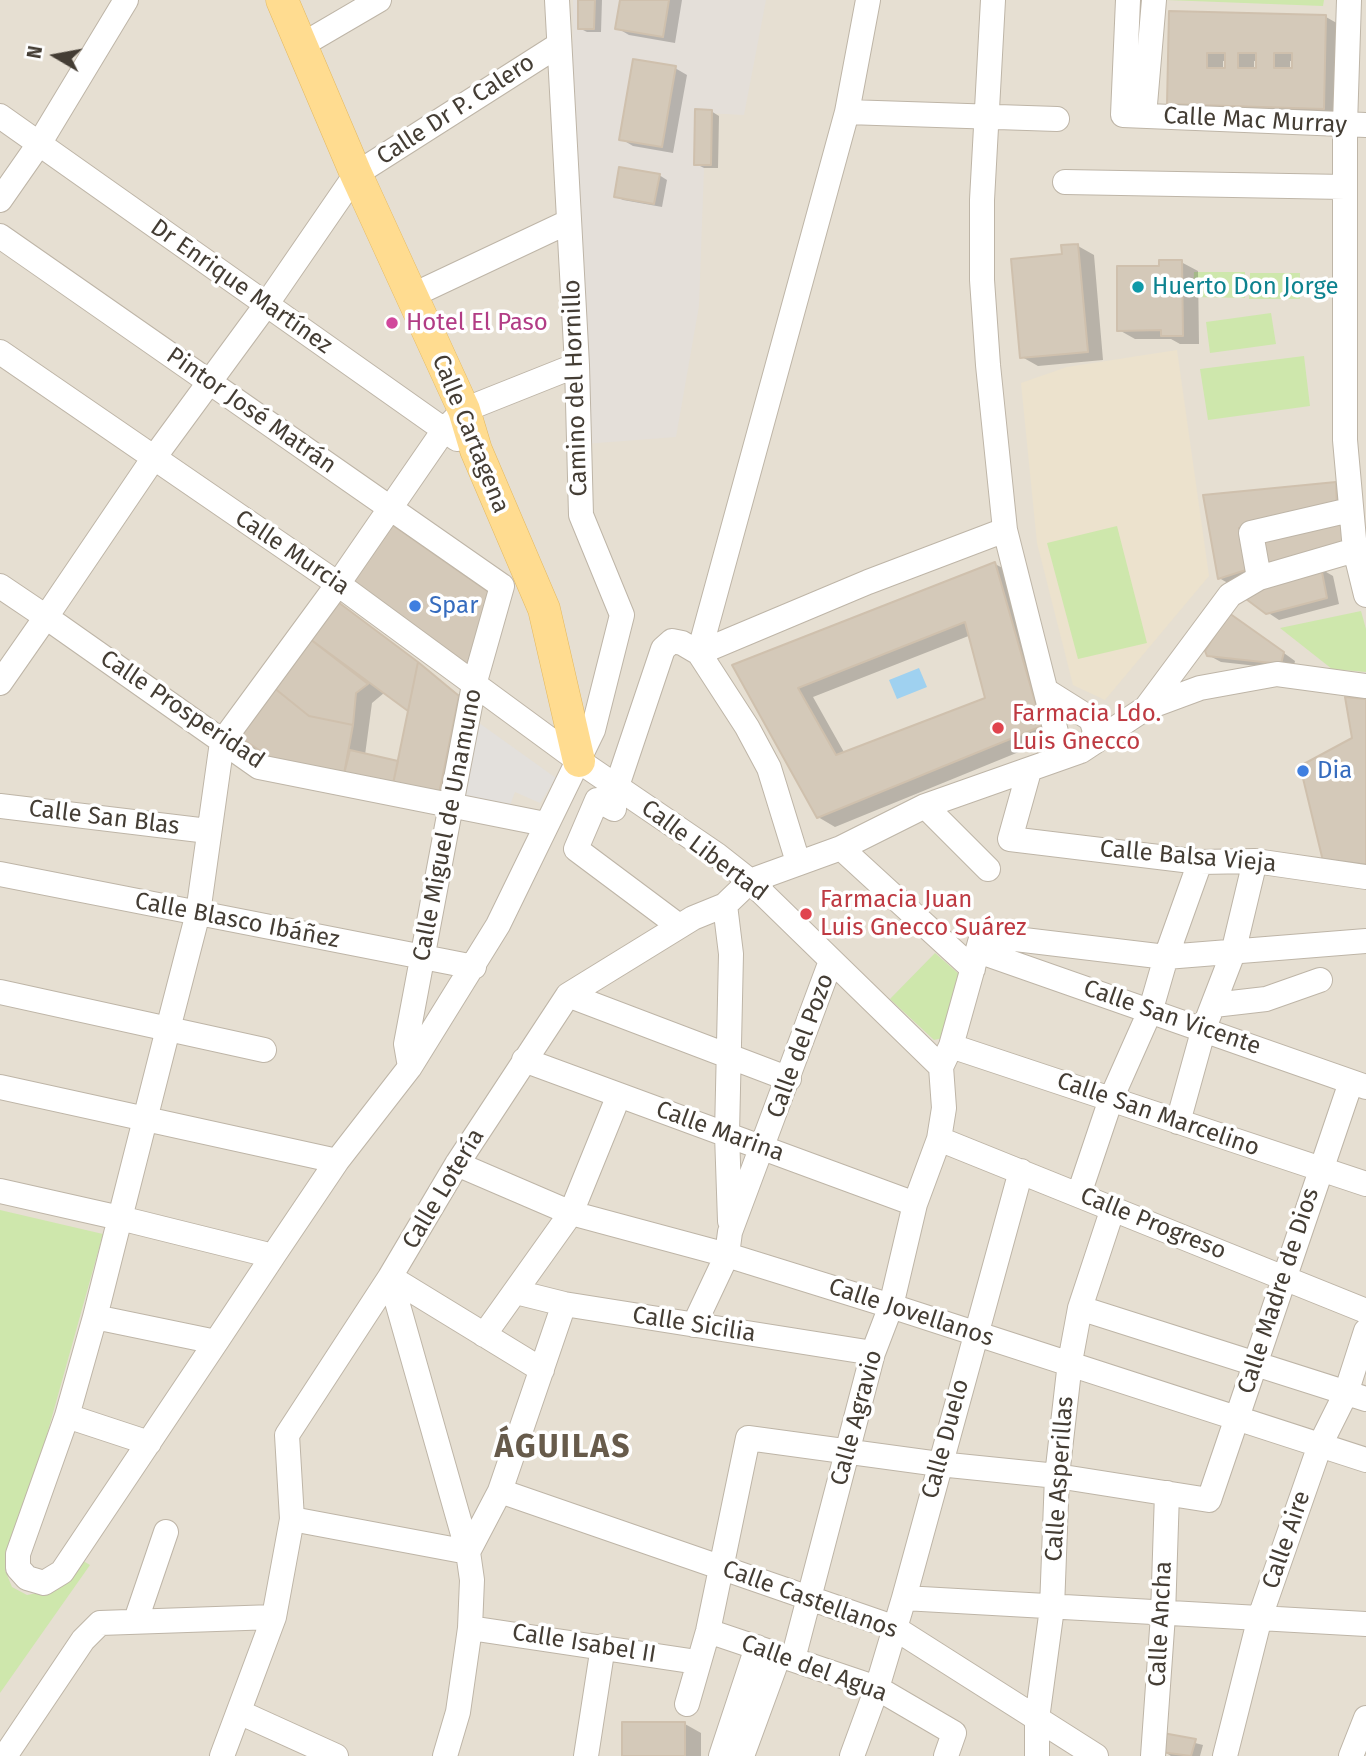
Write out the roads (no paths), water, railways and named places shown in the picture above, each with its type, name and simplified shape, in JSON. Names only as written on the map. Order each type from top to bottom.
[{"type":"main road","name":"Calle Cartagena","points":[[282,0],[411,296],[454,420],[476,450],[517,586],[544,609],[579,761]]},
{"type":"street","points":[[0,200],[39,144],[126,0]]},
{"type":"street","points":[[302,45],[379,0]]},
{"type":"street","name":"Camino del Hornillo","points":[[67,1416],[18,1554],[18,1568],[27,1578],[44,1583],[62,1572],[337,1161],[410,1067],[498,925],[593,730],[622,615],[581,515],[577,365],[557,46],[557,0]]},
{"type":"street","points":[[699,653],[847,112],[868,0]]},
{"type":"street","points":[[993,0],[982,200],[982,281],[1005,530],[1057,733],[1064,747],[1086,747]]},
{"type":"street","points":[[1128,0],[1123,115],[1144,116],[1154,0]]},
{"type":"street","points":[[1349,0],[1355,125],[1345,187],[1345,440],[1355,550],[1366,595]]},
{"type":"street","name":"Calle Dr P. Calero","points":[[356,174],[557,46]]},
{"type":"street","points":[[847,112],[1056,119]]},
{"type":"street","name":"Dr Enrique Martínez","points":[[0,116],[266,305],[454,420]]},
{"type":"street","name":"Calle Mac Murray","points":[[1144,116],[1355,125]]},
{"type":"street","points":[[0,683],[153,459],[266,305],[356,174]]},
{"type":"street","points":[[1065,182],[1345,187]]},
{"type":"street","points":[[411,296],[568,222]]},
{"type":"street","name":"Pintor José Matrán","points":[[0,236],[390,510],[517,586]]},
{"type":"street","name":"Calle Murcia","points":[[0,352],[338,584],[579,761]]},
{"type":"street","points":[[149,1443],[67,1416],[95,1317],[198,913],[222,742],[454,420],[577,365]]},
{"type":"street","points":[[1259,578],[1251,533],[1350,510]]},
{"type":"street","points":[[699,653],[868,582],[1005,530]]},
{"type":"street","points":[[1137,716],[1230,595],[1259,578],[1355,550]]},
{"type":"street","name":"Calle Prosperidad","points":[[0,586],[259,767],[545,824]]},
{"type":"street","name":"Calle Miguel de Unamuno","points":[[410,1067],[406,1044],[474,685],[517,586]]},
{"type":"street","points":[[686,922],[576,849],[597,800],[615,798],[663,649],[672,641],[699,653],[747,727],[769,768],[797,862]]},
{"type":"street","points":[[729,1244],[727,1134],[730,954],[725,905],[750,881],[841,848],[925,806],[1034,769],[1086,747],[1137,716],[1199,688],[1278,674],[1366,686]]},
{"type":"street","points":[[1048,692],[1085,716],[1095,731],[1086,747]]},
{"type":"street","points":[[1034,769],[1066,715],[1137,716]]},
{"type":"street","name":"Calle Libertad","points":[[579,761],[615,798],[750,881],[831,961],[946,1056]]},
{"type":"street","name":"Calle Balsa Vieja","points":[[1034,769],[1010,839],[1200,862],[1255,860],[1365,879]]},
{"type":"street","name":"Calle San Blas","points":[[0,806],[208,831]]},
{"type":"street","points":[[925,806],[988,869]]},
{"type":"street","points":[[841,848],[977,952],[1166,957],[1366,941]]},
{"type":"street","points":[[1178,1122],[1204,1028],[1233,953],[1255,860]]},
{"type":"street","points":[[1079,1194],[1111,1099],[1151,1009],[1166,957],[1200,862]]},
{"type":"street","name":"Calle Blasco Ibáñez","points":[[0,874],[474,967]]},
{"type":"street","name":"Calle Lotería","points":[[222,1756],[274,1617],[292,1519],[287,1435],[390,1277],[457,1164],[568,995],[686,922],[725,905]]},
{"type":"street","points":[[946,1056],[977,952]]},
{"type":"street","name":"Calle San Vicente","points":[[977,952],[1151,1009],[1359,1084]]},
{"type":"street","name":"Calle del Pozo","points":[[694,1325],[729,1244],[831,961]]},
{"type":"street","points":[[1214,1005],[1266,999],[1320,980]]},
{"type":"street","points":[[0,992],[264,1050]]},
{"type":"street","points":[[568,995],[789,1079]]},
{"type":"street","name":"Calle San Marcelino","points":[[946,1056],[1111,1099],[1366,1184]]},
{"type":"street","name":"Calle Agravio","points":[[742,1756],[776,1653],[810,1599],[873,1353],[891,1306],[915,1203],[939,1139],[944,1108],[946,1056]]},
{"type":"street","name":"Calle Marina","points":[[524,1060],[915,1203]]},
{"type":"street","name":"Calle Madre de Dios","points":[[1167,1493],[1209,1500],[1254,1365],[1287,1278],[1320,1169],[1359,1084]]},
{"type":"street","points":[[0,1087],[337,1161]]},
{"type":"street","points":[[484,1335],[571,1213],[619,1095]]},
{"type":"street","name":"Calle Progreso","points":[[939,1139],[1366,1311]]},
{"type":"street","name":"Calle Jovellanos","points":[[457,1164],[571,1213],[729,1244],[974,1335],[1070,1362],[1366,1460]]},
{"type":"street","name":"Calle Duelo","points":[[852,1756],[877,1688],[893,1627],[904,1598],[1021,1171]]},
{"type":"street","points":[[0,1191],[273,1256]]},
{"type":"street","name":"Calle Asperillas","points":[[1037,1756],[1037,1719],[1052,1608],[1057,1476],[1070,1362],[1080,1308],[1113,1208]]},
{"type":"street","points":[[390,1277],[542,1370]]},
{"type":"street","points":[[390,1277],[468,1552],[472,1580],[470,1628],[458,1712],[445,1756]]},
{"type":"street","name":"Calle Sicilia","points":[[516,1292],[564,1304],[873,1353]]},
{"type":"street","points":[[468,1552],[500,1491],[564,1304]]},
{"type":"street","points":[[1080,1308],[1356,1396]]},
{"type":"street","points":[[95,1317],[216,1342]]},
{"type":"street","name":"Calle Aire","points":[[1225,1756],[1260,1617],[1320,1445],[1356,1396],[1366,1331]]},
{"type":"street","points":[[687,1704],[708,1631],[719,1567],[748,1438],[939,1464],[1057,1476],[1167,1493]]},
{"type":"street","name":"Calle Castellanos","points":[[500,1491],[893,1627],[1096,1756]]},
{"type":"street","name":"Calle Ancha","points":[[1153,1756],[1163,1615],[1167,1493]]},
{"type":"street","points":[[292,1519],[468,1552]]},
{"type":"street","points":[[136,1620],[166,1532]]},
{"type":"street","points":[[904,1598],[1163,1615],[1260,1617],[1366,1624]]},
{"type":"street","points":[[5,1756],[83,1640],[100,1623],[274,1617]]},
{"type":"street","name":"Calle Isabel II","points":[[470,1628],[697,1662]]},
{"type":"street","name":"Calle del Agua","points":[[708,1631],[877,1688],[950,1744]]},
{"type":"street","points":[[586,1756],[603,1646]]},
{"type":"street","points":[[721,1756],[776,1653]]},
{"type":"street","points":[[239,1712],[335,1756]]},
{"type":"street","points":[[1351,1756],[1366,1718]]},
{"type":"water","points":[[919,668],[927,687],[897,699],[889,680]]},
{"type":"place","name":"Huerto Don Jorge","points":[[1138,287]]},
{"type":"place","name":"Hotel El Paso","points":[[392,323]]},
{"type":"place","name":"Spar","points":[[415,606]]},
{"type":"place","name":"Farmacia Ldo. Luis Gnecco","points":[[998,728]]},
{"type":"place","name":"Dia","points":[[1303,771]]},
{"type":"place","name":"Farmacia Juan Luis Gnecco Suárez","points":[[806,914]]},
{"type":"district","name":"ÁGUILAS","points":[[563,1448]]}]
